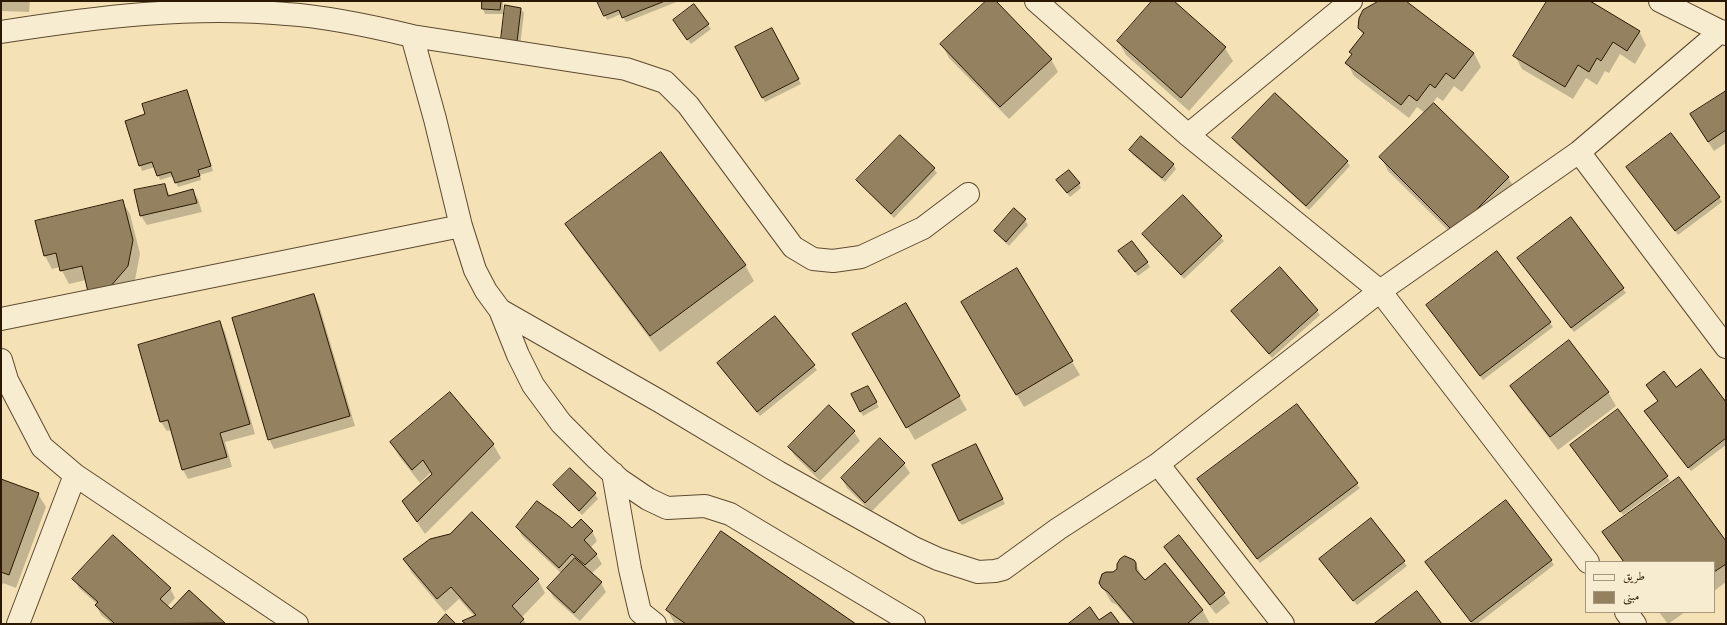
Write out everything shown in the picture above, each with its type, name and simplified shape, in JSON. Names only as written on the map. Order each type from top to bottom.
[{"type":"street","points":[[1036,1],[1188,135],[1380,291],[1587,561]]},
{"type":"street","points":[[1188,135],[1351,1]]},
{"type":"street","points":[[500,310],[884,532],[938,559],[978,572],[1003,569],[1058,529],[1158,464],[1380,291],[1579,152],[1723,32],[1660,1]]},
{"type":"street","points":[[1,32],[76,20],[174,12],[221,10],[287,14],[342,21],[412,36],[626,69],[665,82],[688,105],[793,247],[813,259],[833,261],[861,258],[923,228],[968,194]]},
{"type":"street","points":[[412,36],[435,119],[461,226],[475,270],[486,290],[500,310],[518,354],[533,385],[561,422],[613,473],[648,498],[667,508],[705,506],[730,514],[914,624]]},
{"type":"street","points":[[1579,152],[1726,346]]},
{"type":"street","points":[[1,319],[461,226]]},
{"type":"street","points":[[1,360],[7,380],[42,447],[75,475],[298,624]]},
{"type":"street","points":[[1158,464],[1283,624]]},
{"type":"street","points":[[613,473],[630,569],[640,612],[654,624]]},
{"type":"street","points":[[18,624],[75,475]]},
{"type":"street","points":[[1627,613],[1635,624]]},
{"type":"building","points":[[482,1],[501,1],[500,10],[482,9]]},
{"type":"building","points":[[597,1],[665,1],[622,18],[619,10],[604,16]]},
{"type":"building","points":[[986,1],[996,1],[1052,59],[1000,107],[940,44]]},
{"type":"building","points":[[1152,1],[1174,1],[1226,47],[1181,98],[1117,41]]},
{"type":"building","points":[[1379,1],[1406,1],[1474,53],[1454,79],[1446,73],[1435,88],[1430,84],[1417,101],[1409,95],[1401,105],[1345,63],[1352,54],[1349,52],[1364,33],[1358,28],[1359,18],[1363,10]]},
{"type":"building","points":[[1547,1],[1590,1],[1640,31],[1627,51],[1613,42],[1601,61],[1597,58],[1589,72],[1578,65],[1565,87],[1513,56]]},
{"type":"building","points":[[694,4],[709,24],[687,40],[673,20]]},
{"type":"building","points":[[505,5],[521,8],[517,42],[501,39]]},
{"type":"building","points":[[772,28],[799,79],[762,98],[735,47]]},
{"type":"building","points":[[187,90],[211,166],[198,170],[200,176],[175,183],[171,172],[157,176],[152,162],[139,166],[125,121],[145,114],[142,104]]},
{"type":"building","points":[[1726,91],[1726,130],[1708,142],[1690,114]]},
{"type":"building","points":[[1275,93],[1348,161],[1306,206],[1232,138]]},
{"type":"building","points":[[1434,103],[1509,177],[1454,232],[1379,157]]},
{"type":"building","points":[[1671,133],[1720,197],[1675,231],[1626,167]]},
{"type":"building","points":[[900,135],[935,168],[891,214],[856,180]]},
{"type":"building","points":[[1141,136],[1174,164],[1162,178],[1129,150]]},
{"type":"building","points":[[661,152],[746,265],[650,336],[565,224]]},
{"type":"building","points":[[1069,170],[1080,183],[1067,193],[1056,180]]},
{"type":"building","points":[[165,184],[168,196],[193,189],[197,203],[140,216],[134,190]]},
{"type":"building","points":[[1183,195],[1222,236],[1181,275],[1142,234]]},
{"type":"building","points":[[123,200],[133,240],[128,266],[110,287],[88,292],[82,266],[60,271],[56,253],[44,256],[35,221]]},
{"type":"building","points":[[1014,208],[1026,219],[1006,242],[994,231]]},
{"type":"building","points":[[1571,217],[1624,288],[1571,328],[1517,258]]},
{"type":"building","points":[[1132,241],[1148,262],[1135,272],[1118,251]]},
{"type":"building","points":[[1497,251],[1551,322],[1480,376],[1426,305]]},
{"type":"building","points":[[1280,267],[1318,310],[1269,354],[1231,311]]},
{"type":"building","points":[[1017,268],[1073,361],[1016,395],[961,302]]},
{"type":"building","points":[[314,294],[350,416],[268,440],[232,318]]},
{"type":"building","points":[[906,303],[960,396],[906,428],[852,334]]},
{"type":"building","points":[[775,316],[815,365],[757,412],[717,363]]},
{"type":"building","points":[[220,321],[250,424],[220,433],[227,457],[182,470],[168,420],[160,422],[138,345]]},
{"type":"building","points":[[1569,340],[1609,392],[1550,437],[1510,386]]},
{"type":"building","points":[[1701,369],[1726,402],[1726,438],[1688,468],[1644,411],[1658,401],[1646,385],[1664,371],[1676,387]]},
{"type":"building","points":[[868,386],[877,402],[860,412],[851,394]]},
{"type":"building","points":[[450,392],[494,444],[417,522],[402,501],[432,474],[423,460],[412,470],[390,442]]},
{"type":"building","points":[[1297,404],[1358,483],[1257,559],[1197,479]]},
{"type":"building","points":[[829,405],[855,431],[815,472],[788,447]]},
{"type":"building","points":[[1618,409],[1668,476],[1620,512],[1570,445]]},
{"type":"building","points":[[880,438],[905,463],[865,503],[841,478]]},
{"type":"building","points":[[976,444],[1003,499],[959,521],[932,465]]},
{"type":"building","points":[[570,468],[596,493],[579,511],[553,485]]},
{"type":"building","points":[[1679,477],[1726,541],[1726,564],[1715,571],[1715,561],[1623,561],[1602,532]]},
{"type":"building","points":[[1,479],[39,493],[9,575],[1,572]]},
{"type":"building","points":[[1506,500],[1552,560],[1471,622],[1425,562]]},
{"type":"building","points":[[537,501],[572,528],[581,519],[593,531],[584,540],[597,554],[585,565],[572,554],[559,568],[516,527]]},
{"type":"building","points":[[472,512],[539,579],[512,606],[524,619],[519,624],[466,624],[462,621],[476,615],[451,587],[437,599],[403,559],[430,539],[450,534]]},
{"type":"building","points":[[1371,518],[1405,561],[1353,601],[1319,559]]},
{"type":"building","points":[[721,531],[856,624],[686,624],[666,610]]},
{"type":"building","points":[[113,535],[171,588],[160,599],[171,609],[189,590],[225,623],[115,624],[95,605],[98,602],[72,579]]},
{"type":"building","points":[[1179,535],[1225,593],[1210,605],[1164,547]]},
{"type":"building","points":[[1125,556],[1134,560],[1136,563],[1136,570],[1145,580],[1165,563],[1203,610],[1187,624],[1135,624],[1099,583],[1102,574],[1106,572],[1113,572],[1117,569],[1117,564],[1120,559]]},
{"type":"building","points":[[575,558],[602,582],[574,613],[547,588]]},
{"type":"building","points":[[1417,591],[1442,624],[1374,624]]},
{"type":"building","points":[[1090,607],[1099,620],[1111,612],[1120,624],[1068,624]]},
{"type":"building","points":[[446,614],[456,624],[437,624]]}]
